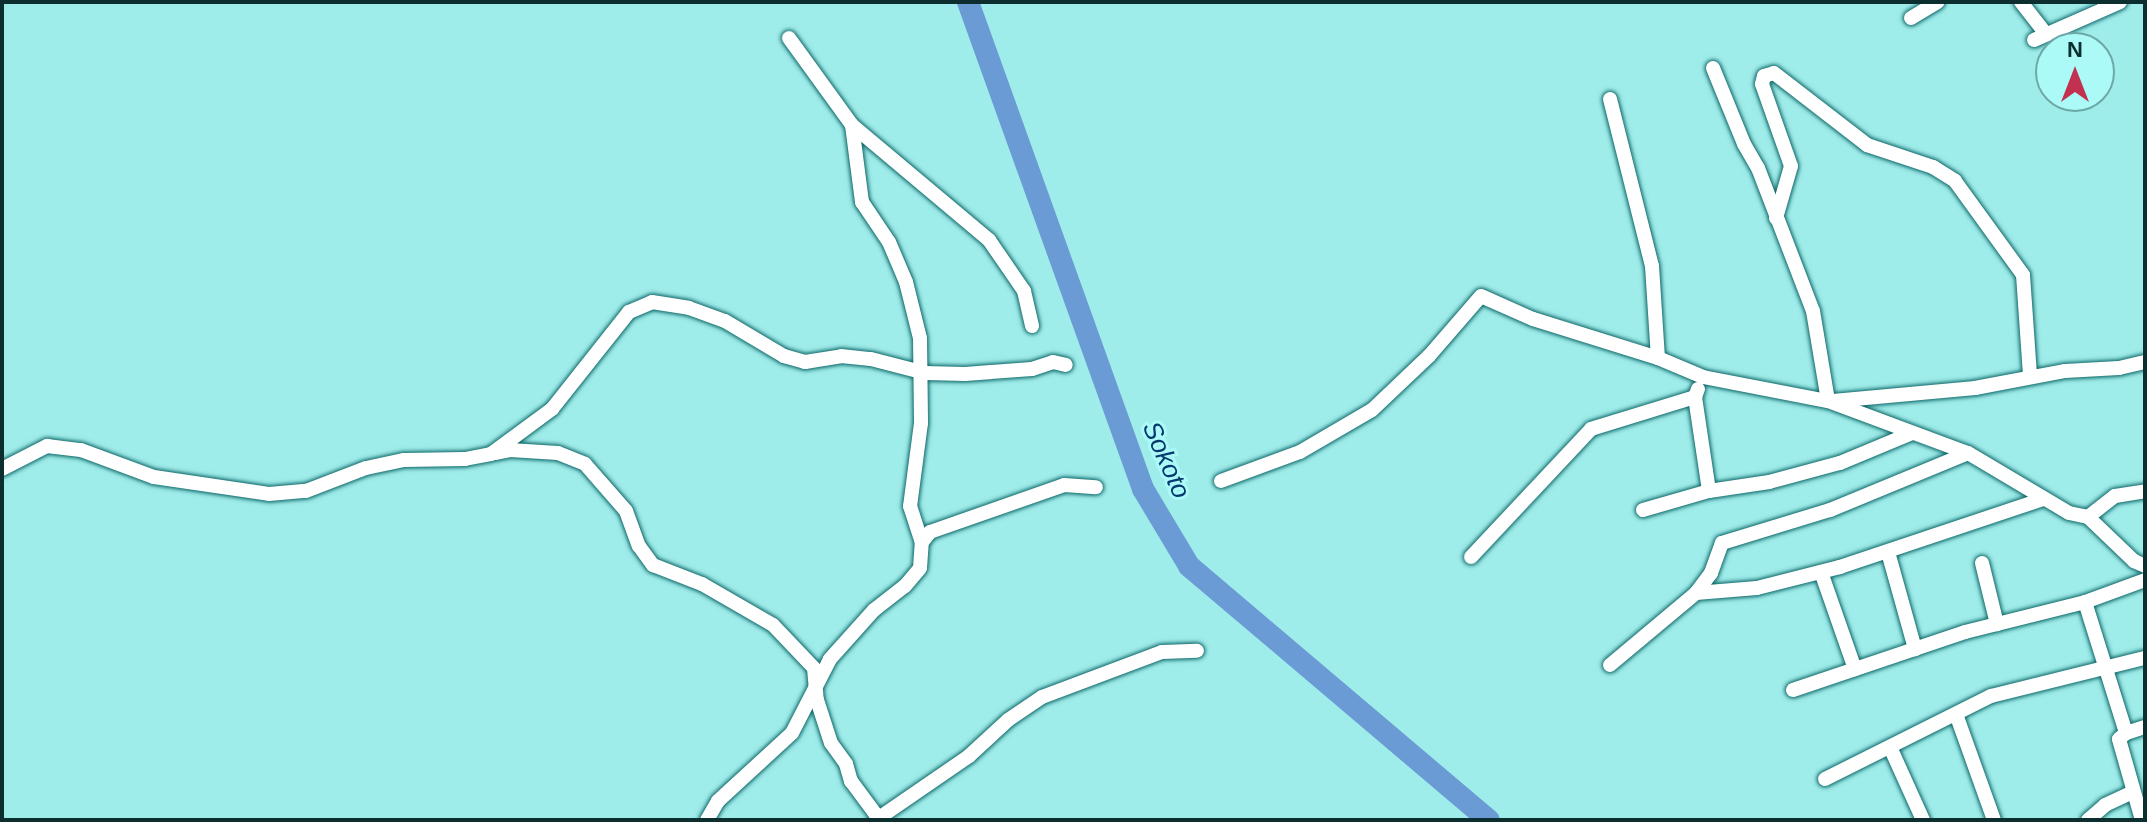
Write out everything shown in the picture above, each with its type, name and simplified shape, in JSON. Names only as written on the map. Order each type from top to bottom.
[{"type":"street","points":[[1911,18],[1938,2]]},
{"type":"street","points":[[2021,2],[2039,37],[2090,7],[2120,2]]},
{"type":"street","points":[[789,38],[852,125],[989,240],[1024,291],[1032,326]]},
{"type":"street","points":[[1713,68],[1813,311],[1828,401]]},
{"type":"street","points":[[1776,218],[1791,166],[1762,84],[1764,76],[1774,73],[1867,145],[1933,167],[1955,181],[2023,275],[2030,376]]},
{"type":"street","points":[[1610,99],[1652,266],[1658,358]]},
{"type":"street","points":[[707,820],[718,801],[792,733],[830,659],[874,610],[905,586],[920,568],[922,542],[913,523],[910,506],[920,435],[920,338],[912,302],[889,242],[862,202],[852,125]]},
{"type":"street","points":[[1221,481],[1300,452],[1372,410],[1429,356],[1481,296],[1533,319],[1658,358],[1703,377],[1828,401],[1968,453],[2069,513],[2088,517],[2134,561],[2145,566]]},
{"type":"street","points":[[491,454],[552,409],[629,312],[652,302],[689,308],[725,321],[784,356],[805,362],[841,356],[871,359],[918,372],[995,372],[1032,369],[1053,362],[1066,365]]},
{"type":"street","points":[[1828,401],[1975,388],[2030,376],[2119,368],[2145,362]]},
{"type":"street","points":[[1703,377],[1695,397],[1709,491]]},
{"type":"street","points":[[1471,557],[1591,429],[1695,397]]},
{"type":"street","points":[[1643,510],[1709,491],[1769,482],[1840,463],[1912,433]]},
{"type":"street","points":[[2,469],[47,446],[81,450],[154,477],[269,494],[306,491],[366,468],[404,460],[465,459],[510,450],[558,453],[585,464],[626,511],[639,546],[653,565],[702,584],[760,615],[814,668],[817,700],[831,743],[846,764],[851,781],[878,819],[969,756],[1008,720],[1042,697],[1162,652],[1197,651]]},
{"type":"street","points":[[1610,665],[1696,593],[1711,573],[1722,543],[1830,510],[1968,453]]},
{"type":"street","points":[[922,542],[930,532],[1064,485],[1096,487]]},
{"type":"street","points":[[2088,517],[2115,496],[2145,491]]},
{"type":"street","points":[[1696,593],[1757,588],[1821,572],[2043,499]]},
{"type":"street","points":[[1888,552],[1915,649]]},
{"type":"street","points":[[1982,563],[1997,624]]},
{"type":"street","points":[[1821,572],[1855,669]]},
{"type":"street","points":[[1793,690],[1997,624],[2085,602],[2145,580]]},
{"type":"street","points":[[2085,602],[2126,733]]},
{"type":"street","points":[[1825,779],[1991,696],[2145,658]]},
{"type":"street","points":[[1956,714],[1994,820]]},
{"type":"street","points":[[2142,820],[2131,793],[2119,739],[2126,733],[2145,727]]},
{"type":"street","points":[[1890,747],[1923,820]]},
{"type":"street","points":[[2088,820],[2105,805],[2131,793]]},
{"type":"waterway","name":"Sokoto","points":[[968,2],[1143,489],[1189,566],[1489,820]]}]
